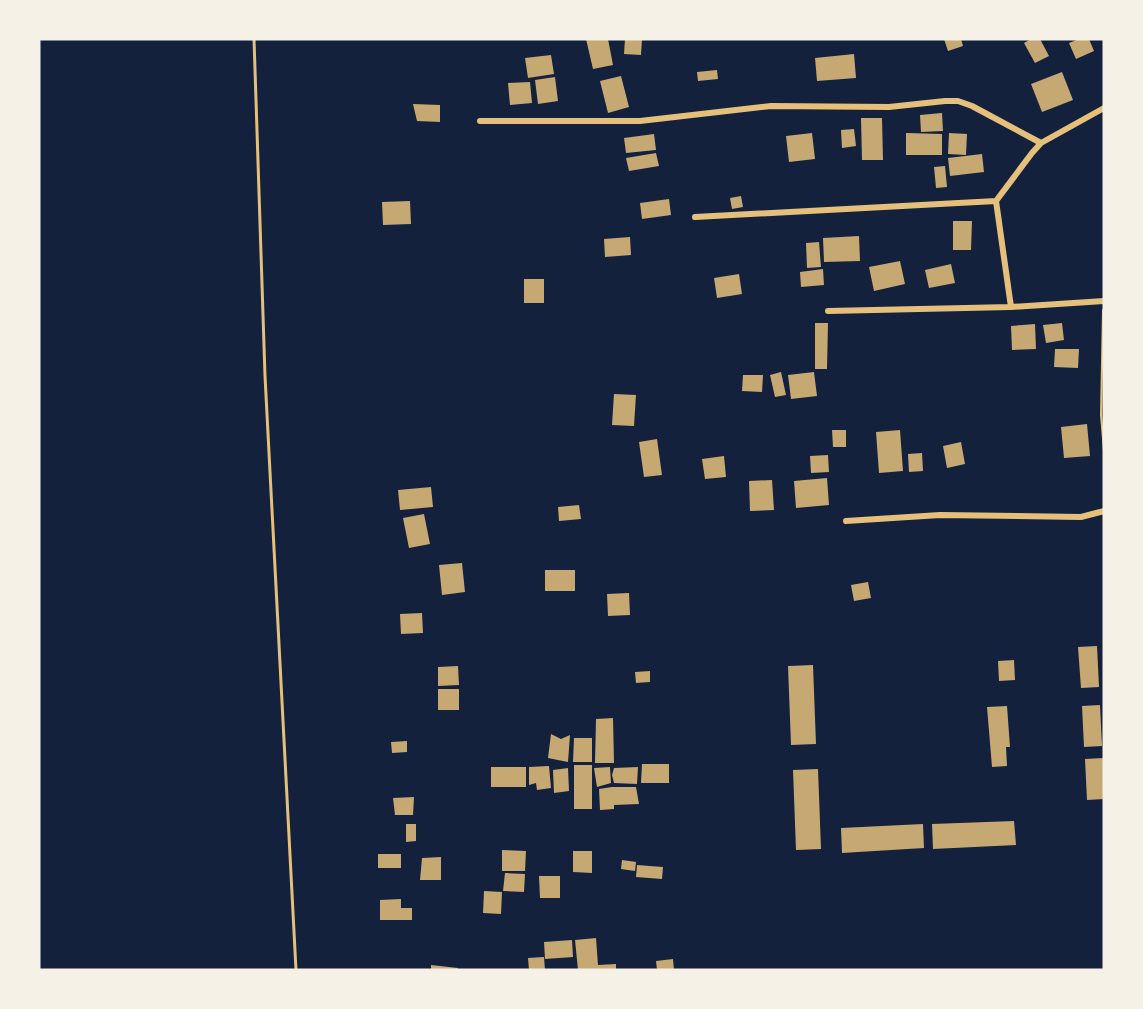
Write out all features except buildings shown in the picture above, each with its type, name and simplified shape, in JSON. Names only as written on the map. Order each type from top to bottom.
[{"type":"street","points":[[480,121],[640,121],[771,106],[899,107],[951,101],[972,106],[1041,143]]},
{"type":"street","points":[[1011,307],[996,201],[1041,143],[1104,108]]},
{"type":"street","points":[[695,217],[996,201]]},
{"type":"street","points":[[828,311],[1011,307],[1104,301]]},
{"type":"street","points":[[846,521],[940,515],[1081,517],[1104,511]]},
{"type":"lane","points":[[254,39],[265,376],[296,970]]},
{"type":"path","points":[[1104,301],[1101,333],[1101,415],[1104,451]]}]
